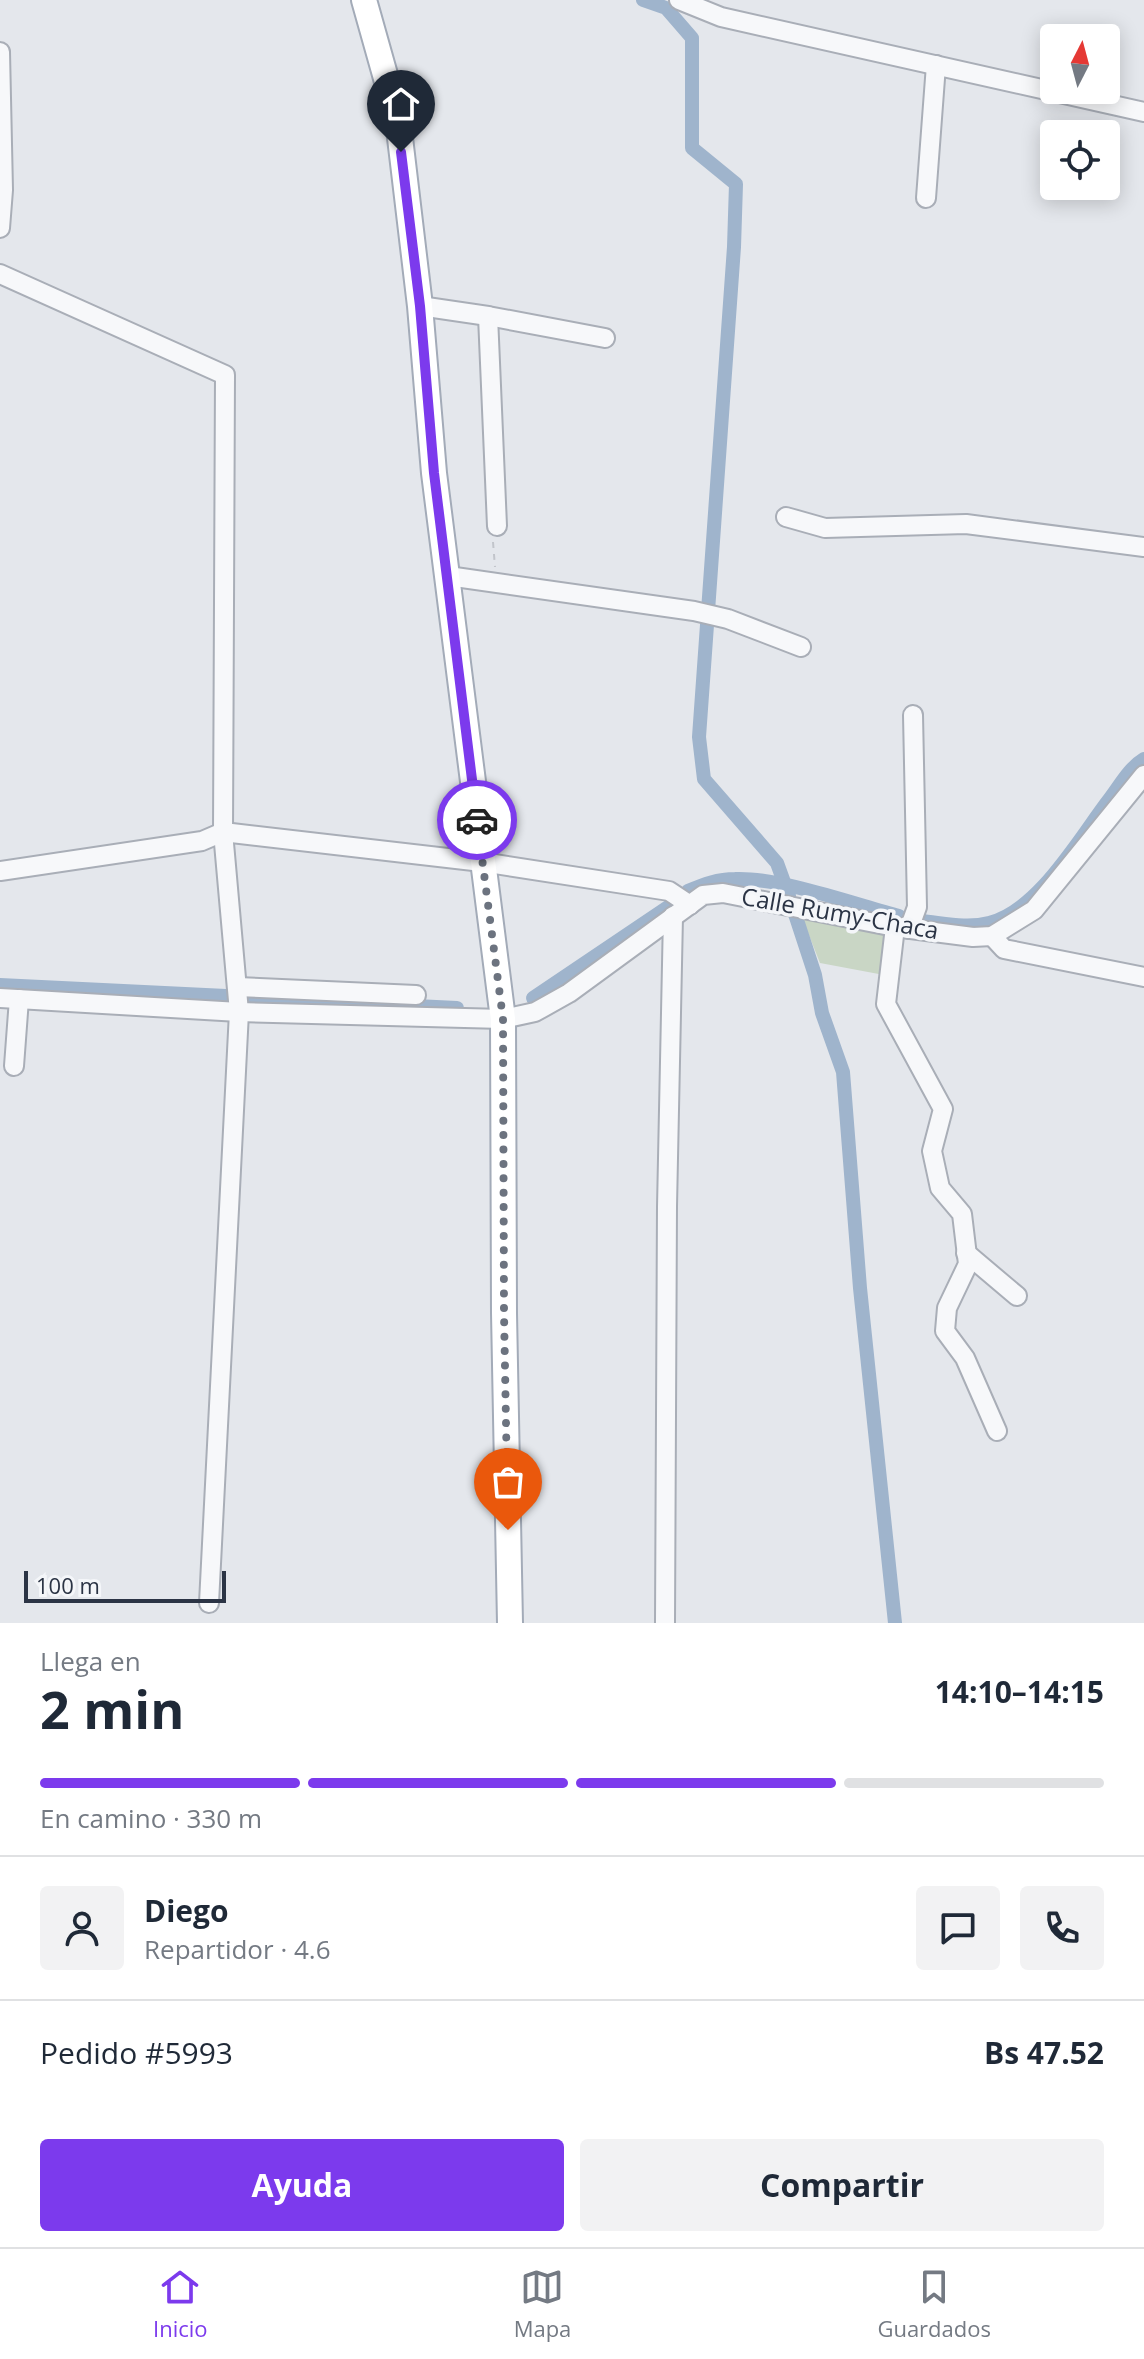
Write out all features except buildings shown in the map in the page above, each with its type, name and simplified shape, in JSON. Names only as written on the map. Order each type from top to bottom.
[{"type":"main road","points":[[364,0],[398,121],[420,306],[434,473],[503,1019],[504,1313],[510,1623]]},
{"type":"street","points":[[679,0],[721,17],[1144,112]]},
{"type":"street","points":[[0,52],[3,190],[0,228]]},
{"type":"street","points":[[926,198],[936,65]]},
{"type":"street","points":[[0,274],[225,375],[223,832],[239,1012],[209,1603]]},
{"type":"street","points":[[420,306],[605,338]]},
{"type":"street","points":[[488,316],[497,526]]},
{"type":"street","points":[[786,517],[825,528],[966,524],[1144,547]]},
{"type":"street","points":[[448,576],[694,611],[728,619],[801,647]]},
{"type":"street","points":[[913,715],[917,907],[902,928],[886,1004],[943,1109],[932,1151],[940,1188],[962,1214],[968,1264],[947,1308],[945,1331],[965,1358],[997,1431]]},
{"type":"street","points":[[1144,775],[1034,910],[992,936],[1004,949],[1144,977]]},
{"type":"street","points":[[0,871],[202,841],[223,832],[482,862],[669,891],[690,905]]},
{"type":"street","name":"Calle Rumy-Chaca","points":[[10,998],[239,1012],[503,1019],[535,1012],[569,993],[703,895],[723,893],[902,928],[973,937],[992,936]]},
{"type":"street","points":[[665,1623],[667,1207],[673,916]]},
{"type":"street","points":[[237,987],[416,995]]},
{"type":"street","points":[[10,998],[14,1066]]},
{"type":"street","points":[[966,1253],[1017,1296]]},
{"type":"path","points":[[496,583],[493,534],[497,526]]},
{"type":"green space","points":[[801,915],[888,932],[884,975],[820,963]]},
{"type":"waterway","points":[[643,0],[666,8],[692,38],[692,148],[736,184],[699,737],[704,779],[777,863],[789,896]]},
{"type":"waterway","points":[[921,921],[981,925],[1007,916],[1024,904],[1056,872],[1124,778],[1144,759]]},
{"type":"waterway","points":[[688,891],[723,880],[773,882],[899,916]]},
{"type":"waterway","points":[[533,998],[671,905]]},
{"type":"waterway","points":[[795,914],[815,975],[822,1013],[843,1072],[860,1288],[895,1623]]},
{"type":"waterway","points":[[0,985],[226,996]]},
{"type":"waterway","points":[[249,998],[457,1008]]},
{"type":"way so far","points":[[477,820],[503,1019],[508,1530]]},
{"type":"route","points":[[401,152],[420,306],[434,473],[477,820]]}]
